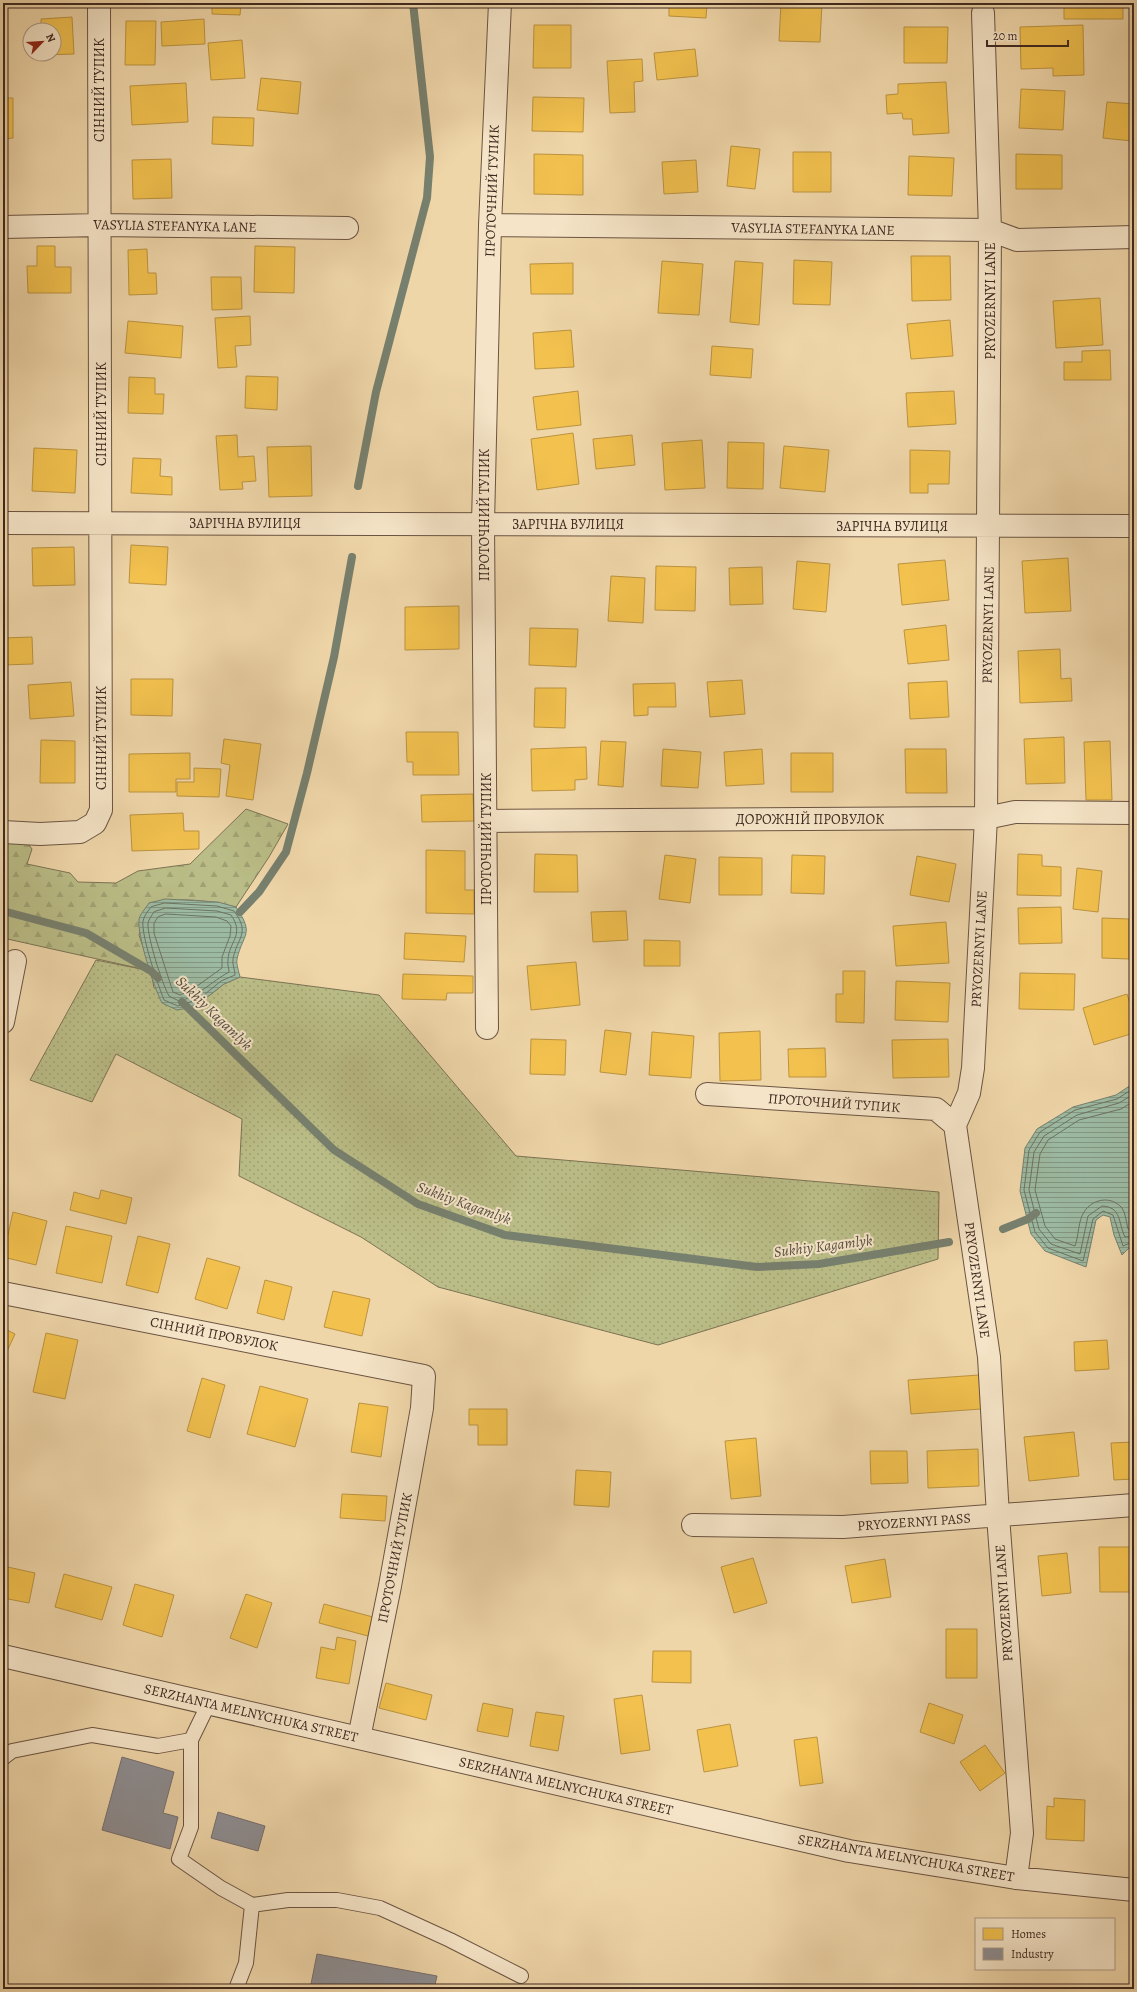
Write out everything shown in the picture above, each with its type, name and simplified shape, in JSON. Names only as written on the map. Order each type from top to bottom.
[{"type":"street","name":"СІННИЙ ТУПИК","points":[[3,832],[40,834],[80,832],[95,823],[101,810],[99,3]]},
{"type":"street","name":"ПРОТОЧНИЙ ТУПИК","points":[[487,1028],[483,524],[490,225],[500,3]]},
{"type":"street","name":"PRYOZERNYI LANE","points":[[983,13],[990,230],[986,818],[973,1068],[969,1093],[955,1125],[989,1357],[998,1516],[1022,1834],[1016,1878]]},
{"type":"street","name":"VASYLIA STEFANYKA LANE","points":[[3,228],[100,225],[347,228]]},
{"type":"street","name":"VASYLIA STEFANYKA LANE","points":[[490,225],[990,230],[1017,240],[1134,237]]},
{"type":"street","name":"ЗАРІЧНА ВУЛИЦЯ","points":[[3,523],[1134,526]]},
{"type":"street","name":"ДОРОЖНІЙ ПРОВУЛОК","points":[[486,821],[986,818],[1016,812],[1134,813]]},
{"type":"street","points":[[3,1022],[6,985],[15,961]]},
{"type":"street","name":"ПРОТОЧНИЙ ТУПИК","points":[[707,1094],[936,1110],[955,1125]]},
{"type":"street","name":"СІННИЙ ПРОВУЛОК","points":[[3,1292],[424,1376]]},
{"type":"street","name":"ПРОТОЧНИЙ ТУПИК","points":[[359,1738],[396,1555],[422,1408],[424,1376]]},
{"type":"street","name":"PRYOZERNYI PASS","points":[[693,1525],[843,1527],[1134,1505]]},
{"type":"street","name":"SERZHANTA MELNYCHUKA STREET","points":[[3,1656],[849,1851],[1016,1878],[1134,1890]]},
{"type":"lane","points":[[208,1703],[191,1740],[191,1826],[179,1859],[221,1888],[252,1905],[288,1900],[336,1900],[380,1908],[450,1940],[521,1976]]},
{"type":"lane","points":[[3,1758],[12,1751],[92,1735],[158,1746],[191,1740]]},
{"type":"lane","points":[[236,1989],[246,1963],[252,1905]]},
{"type":"green space","points":[[246,809],[288,824],[269,857],[236,907],[193,900],[171,900],[149,903],[139,935],[151,971],[3,938],[3,837],[26,841],[32,849],[27,864],[70,873],[78,882],[116,883],[138,871],[190,864]]},
{"type":"green space","points":[[96,960],[151,971],[154,988],[201,1002],[224,984],[240,977],[379,995],[516,1156],[939,1192],[938,1259],[658,1345],[438,1287],[361,1237],[239,1176],[242,1119],[116,1054],[92,1102],[30,1080]]},
{"type":"water","points":[[165,899],[218,902],[236,907],[242,916],[246,929],[246,934],[237,959],[240,977],[224,984],[201,1002],[188,1008],[177,1010],[162,1003],[147,961],[139,927],[139,919],[149,903]]},
{"type":"water","points":[[1134,1083],[1134,1243],[1122,1255],[1114,1235],[1110,1217],[1103,1215],[1096,1220],[1086,1267],[1045,1251],[1031,1234],[1020,1191],[1025,1148],[1037,1129],[1073,1107],[1116,1095]]},
{"type":"building: Homes","points":[[212,3],[241,3],[240,15],[212,14]]},
{"type":"building: Homes","points":[[530,3],[582,3],[582,6],[530,5]]},
{"type":"building: Homes","points":[[669,3],[707,3],[706,18],[669,16]]},
{"type":"building: Homes","points":[[781,3],[822,3],[820,42],[779,41]]},
{"type":"building: Homes","points":[[1064,3],[1123,3],[1123,19],[1064,19]]},
{"type":"building: Homes","points":[[72,17],[74,54],[62,54],[62,22],[41,22],[41,19]]},
{"type":"building: Homes","points":[[204,19],[205,44],[162,46],[161,22]]},
{"type":"building: Homes","points":[[126,21],[156,21],[155,65],[125,65]]},
{"type":"building: Homes","points":[[534,25],[571,25],[571,68],[533,68]]},
{"type":"building: Homes","points":[[1083,25],[1084,75],[1053,76],[1053,68],[1021,69],[1020,27]]},
{"type":"building: Homes","points":[[904,27],[948,27],[947,63],[904,63]]},
{"type":"building: Homes","points":[[242,40],[245,78],[211,80],[208,43]]},
{"type":"building: Homes","points":[[695,49],[698,76],[657,80],[654,53]]},
{"type":"building: Homes","points":[[642,59],[643,81],[634,82],[635,112],[610,113],[607,61]]},
{"type":"building: Homes","points":[[261,78],[301,82],[298,114],[257,110]]},
{"type":"building: Homes","points":[[946,82],[949,133],[913,135],[912,119],[903,119],[902,113],[887,114],[886,95],[898,94],[898,84]]},
{"type":"building: Homes","points":[[186,83],[188,122],[132,125],[130,86]]},
{"type":"building: Homes","points":[[1021,89],[1065,91],[1063,130],[1019,128]]},
{"type":"building: Homes","points":[[533,97],[584,98],[583,132],[532,131]]},
{"type":"building: Homes","points":[[3,98],[13,98],[13,138],[3,139]]},
{"type":"building: Homes","points":[[1107,102],[1134,104],[1132,141],[1103,138]]},
{"type":"building: Homes","points":[[213,117],[254,118],[253,146],[212,144]]},
{"type":"building: Homes","points":[[731,146],[760,149],[755,189],[727,186]]},
{"type":"building: Homes","points":[[793,152],[831,152],[831,192],[793,192]]},
{"type":"building: Homes","points":[[534,154],[583,155],[583,195],[534,194]]},
{"type":"building: Homes","points":[[1016,154],[1062,155],[1062,189],[1016,189]]},
{"type":"building: Homes","points":[[909,156],[954,158],[952,196],[908,195]]},
{"type":"building: Homes","points":[[171,159],[172,198],[133,199],[132,160]]},
{"type":"building: Homes","points":[[696,160],[698,192],[664,194],[662,162]]},
{"type":"building: Homes","points":[[37,246],[55,246],[55,267],[71,267],[71,293],[28,293],[27,266],[37,266]]},
{"type":"building: Homes","points":[[255,246],[295,247],[294,293],[254,292]]},
{"type":"building: Homes","points":[[147,249],[148,273],[156,273],[157,294],[129,295],[128,250]]},
{"type":"building: Homes","points":[[911,256],[950,256],[951,300],[912,301]]},
{"type":"building: Homes","points":[[794,260],[832,262],[830,305],[793,304]]},
{"type":"building: Homes","points":[[662,261],[703,264],[699,315],[658,313]]},
{"type":"building: Homes","points":[[735,261],[763,263],[759,325],[730,322]]},
{"type":"building: Homes","points":[[573,263],[573,294],[531,294],[530,264]]},
{"type":"building: Homes","points":[[211,277],[241,277],[242,309],[212,310]]},
{"type":"building: Homes","points":[[1100,298],[1103,345],[1056,348],[1053,301]]},
{"type":"building: Homes","points":[[250,316],[251,345],[235,346],[237,367],[218,368],[215,318]]},
{"type":"building: Homes","points":[[950,320],[953,356],[911,359],[907,324]]},
{"type":"building: Homes","points":[[128,321],[183,326],[181,358],[125,353]]},
{"type":"building: Homes","points":[[571,330],[574,367],[535,369],[533,333]]},
{"type":"building: Homes","points":[[712,346],[753,349],[751,378],[710,375]]},
{"type":"building: Homes","points":[[1110,350],[1111,380],[1064,380],[1064,362],[1082,362],[1082,351]]},
{"type":"building: Homes","points":[[246,376],[278,377],[277,410],[245,408]]},
{"type":"building: Homes","points":[[129,377],[155,378],[155,394],[164,394],[163,414],[128,413]]},
{"type":"building: Homes","points":[[1131,390],[1134,390],[1134,467],[1132,467]]},
{"type":"building: Homes","points":[[578,391],[581,425],[537,430],[533,397]]},
{"type":"building: Homes","points":[[954,391],[956,424],[908,427],[906,393]]},
{"type":"building: Homes","points":[[573,433],[579,484],[537,490],[531,439]]},
{"type":"building: Homes","points":[[237,435],[238,457],[254,456],[256,481],[242,482],[243,489],[220,490],[216,436]]},
{"type":"building: Homes","points":[[632,435],[635,465],[596,469],[593,439]]},
{"type":"building: Homes","points":[[702,440],[705,488],[665,490],[662,443]]},
{"type":"building: Homes","points":[[728,442],[764,443],[763,489],[727,488]]},
{"type":"building: Homes","points":[[311,446],[312,496],[269,497],[267,447]]},
{"type":"building: Homes","points":[[784,446],[829,450],[825,492],[780,488]]},
{"type":"building: Homes","points":[[34,448],[77,450],[75,493],[32,491]]},
{"type":"building: Homes","points":[[910,450],[950,451],[949,484],[928,484],[928,493],[910,493]]},
{"type":"building: Homes","points":[[133,458],[161,459],[160,476],[172,477],[172,495],[131,493]]},
{"type":"building: Homes","points":[[131,545],[168,547],[166,585],[129,583]]},
{"type":"building: Homes","points":[[74,547],[75,585],[33,586],[32,548]]},
{"type":"building: Homes","points":[[1068,558],[1071,611],[1025,613],[1022,561]]},
{"type":"building: Homes","points":[[945,560],[949,600],[902,605],[898,564]]},
{"type":"building: Homes","points":[[797,561],[830,564],[826,612],[793,609]]},
{"type":"building: Homes","points":[[656,566],[696,567],[695,611],[655,610]]},
{"type":"building: Homes","points":[[762,567],[763,604],[730,605],[729,568]]},
{"type":"building: Homes","points":[[611,576],[645,578],[643,623],[608,621]]},
{"type":"building: Homes","points":[[459,606],[459,649],[405,650],[405,607]]},
{"type":"building: Homes","points":[[946,625],[949,660],[908,664],[904,630]]},
{"type":"building: Homes","points":[[530,628],[578,629],[576,667],[529,665]]},
{"type":"building: Homes","points":[[32,637],[33,664],[3,665],[3,638]]},
{"type":"building: Homes","points":[[1060,649],[1061,679],[1071,678],[1072,701],[1020,703],[1018,651]]},
{"type":"building: Homes","points":[[131,679],[173,679],[172,716],[131,715]]},
{"type":"building: Homes","points":[[742,680],[745,714],[710,717],[707,682]]},
{"type":"building: Homes","points":[[947,681],[949,717],[910,719],[908,683]]},
{"type":"building: Homes","points":[[71,682],[74,716],[30,719],[28,685]]},
{"type":"building: Homes","points":[[675,683],[676,707],[648,707],[648,715],[634,716],[633,684]]},
{"type":"building: Homes","points":[[535,688],[566,688],[565,728],[534,727]]},
{"type":"building: Homes","points":[[406,732],[458,732],[459,775],[413,775],[413,762],[407,762]]},
{"type":"building: Homes","points":[[1064,737],[1065,783],[1026,784],[1024,739]]},
{"type":"building: Homes","points":[[224,739],[261,744],[253,800],[226,796],[230,765],[221,763]]},
{"type":"building: Homes","points":[[41,740],[75,741],[75,783],[40,783]]},
{"type":"building: Homes","points":[[601,741],[626,742],[623,787],[598,785]]},
{"type":"building: Homes","points":[[1110,741],[1112,800],[1086,800],[1084,742]]},
{"type":"building: Homes","points":[[586,747],[587,779],[575,780],[575,790],[532,791],[531,749]]},
{"type":"building: Homes","points":[[663,749],[701,752],[698,788],[661,786]]},
{"type":"building: Homes","points":[[762,749],[764,784],[726,786],[724,752]]},
{"type":"building: Homes","points":[[905,749],[946,749],[947,793],[906,793]]},
{"type":"building: Homes","points":[[190,753],[190,779],[176,779],[176,792],[129,792],[129,754]]},
{"type":"building: Homes","points":[[791,753],[833,753],[833,792],[791,792]]},
{"type":"building: Homes","points":[[194,768],[221,769],[219,797],[177,796],[177,782],[194,782]]},
{"type":"building: Homes","points":[[473,794],[474,821],[422,822],[421,795]]},
{"type":"building: Homes","points":[[183,813],[184,831],[199,831],[199,849],[132,851],[130,815]]},
{"type":"building: Homes","points":[[426,850],[465,851],[465,890],[474,890],[474,914],[426,913]]},
{"type":"building: Homes","points":[[535,854],[577,855],[578,892],[534,892]]},
{"type":"building: Homes","points":[[1018,854],[1042,855],[1042,866],[1061,867],[1061,896],[1017,895]]},
{"type":"building: Homes","points":[[665,855],[696,859],[690,903],[659,899]]},
{"type":"building: Homes","points":[[792,855],[825,856],[824,894],[791,893]]},
{"type":"building: Homes","points":[[917,856],[956,864],[949,902],[910,895]]},
{"type":"building: Homes","points":[[719,857],[762,858],[762,895],[719,895]]},
{"type":"building: Homes","points":[[1077,868],[1102,871],[1098,912],[1073,909]]},
{"type":"building: Homes","points":[[1061,907],[1062,943],[1019,944],[1018,908]]},
{"type":"building: Homes","points":[[626,911],[628,940],[593,942],[591,912]]},
{"type":"building: Homes","points":[[1102,918],[1129,919],[1129,959],[1102,958]]},
{"type":"building: Homes","points":[[946,922],[949,963],[896,966],[893,926]]},
{"type":"building: Homes","points":[[405,933],[466,936],[464,962],[404,959]]},
{"type":"building: Homes","points":[[644,940],[680,941],[680,966],[644,966]]},
{"type":"building: Homes","points":[[576,962],[580,1005],[531,1010],[527,966]]},
{"type":"building: Homes","points":[[843,971],[865,971],[864,1023],[836,1022],[836,994],[843,994]]},
{"type":"building: Homes","points":[[1020,973],[1075,974],[1074,1010],[1019,1009]]},
{"type":"building: Homes","points":[[403,974],[473,976],[473,993],[447,993],[446,1000],[402,999]]},
{"type":"building: Homes","points":[[896,981],[950,983],[948,1022],[895,1020]]},
{"type":"building: Homes","points":[[1127,994],[1134,1016],[1134,1033],[1094,1045],[1083,1008]]},
{"type":"building: Homes","points":[[605,1030],[631,1033],[626,1075],[600,1072]]},
{"type":"building: Homes","points":[[760,1031],[761,1080],[720,1081],[719,1033]]},
{"type":"building: Homes","points":[[652,1032],[694,1036],[691,1078],[649,1075]]},
{"type":"building: Homes","points":[[531,1039],[566,1040],[565,1075],[530,1074]]},
{"type":"building: Homes","points":[[948,1039],[949,1077],[893,1078],[892,1040]]},
{"type":"building: Homes","points":[[825,1048],[826,1077],[789,1077],[788,1049]]},
{"type":"building: Homes","points":[[101,1190],[132,1198],[126,1224],[70,1210],[74,1192],[99,1199]]},
{"type":"building: Homes","points":[[13,1212],[47,1221],[36,1265],[3,1257]]},
{"type":"building: Homes","points":[[66,1226],[112,1236],[102,1283],[56,1273]]},
{"type":"building: Homes","points":[[138,1236],[170,1244],[158,1293],[126,1285]]},
{"type":"building: Homes","points":[[207,1258],[240,1267],[227,1309],[195,1299]]},
{"type":"building: Homes","points":[[265,1280],[292,1287],[284,1320],[257,1313]]},
{"type":"building: Homes","points":[[333,1291],[370,1299],[362,1336],[324,1327]]},
{"type":"building: Homes","points":[[3,1328],[15,1334],[3,1360]]},
{"type":"building: Homes","points":[[46,1333],[78,1340],[65,1399],[33,1392]]},
{"type":"building: Homes","points":[[1107,1340],[1109,1369],[1075,1371],[1074,1342]]},
{"type":"building: Homes","points":[[979,1375],[981,1409],[911,1414],[908,1380]]},
{"type":"building: Homes","points":[[202,1378],[225,1385],[210,1438],[187,1431]]},
{"type":"building: Homes","points":[[260,1386],[308,1399],[295,1447],[247,1434]]},
{"type":"building: Homes","points":[[359,1403],[388,1407],[381,1457],[351,1452]]},
{"type":"building: Homes","points":[[469,1409],[507,1409],[507,1445],[478,1445],[478,1425],[469,1425]]},
{"type":"building: Homes","points":[[1074,1432],[1079,1476],[1029,1481],[1024,1437]]},
{"type":"building: Homes","points":[[756,1438],[761,1496],[731,1499],[725,1441]]},
{"type":"building: Homes","points":[[1134,1442],[1134,1479],[1114,1480],[1111,1443]]},
{"type":"building: Homes","points":[[978,1449],[979,1486],[928,1488],[927,1451]]},
{"type":"building: Homes","points":[[870,1451],[907,1451],[908,1483],[871,1484]]},
{"type":"building: Homes","points":[[576,1470],[611,1472],[609,1507],[574,1505]]},
{"type":"building: Homes","points":[[342,1494],[387,1496],[385,1521],[340,1518]]},
{"type":"building: Homes","points":[[1099,1547],[1133,1547],[1133,1592],[1100,1592]]},
{"type":"building: Homes","points":[[1067,1553],[1071,1593],[1042,1596],[1038,1556]]},
{"type":"building: Homes","points":[[753,1558],[767,1603],[734,1613],[721,1567]]},
{"type":"building: Homes","points":[[885,1559],[891,1597],[852,1603],[845,1566]]},
{"type":"building: Homes","points":[[3,1566],[35,1573],[29,1603],[3,1598]]},
{"type":"building: Homes","points":[[64,1574],[112,1587],[102,1620],[55,1607]]},
{"type":"building: Homes","points":[[135,1584],[174,1595],[162,1637],[123,1625]]},
{"type":"building: Homes","points":[[246,1594],[272,1603],[257,1648],[230,1638]]},
{"type":"building: Homes","points":[[324,1604],[373,1617],[368,1636],[319,1623]]},
{"type":"building: Homes","points":[[946,1629],[977,1629],[977,1678],[946,1678]]},
{"type":"building: Homes","points":[[337,1637],[356,1641],[349,1684],[316,1678],[321,1647],[335,1650]]},
{"type":"building: Homes","points":[[653,1651],[691,1651],[691,1683],[652,1682]]},
{"type":"building: Homes","points":[[386,1683],[432,1695],[426,1720],[379,1708]]},
{"type":"building: Homes","points":[[642,1695],[650,1750],[621,1754],[614,1699]]},
{"type":"building: Homes","points":[[483,1703],[513,1709],[508,1737],[477,1731]]},
{"type":"building: Homes","points":[[929,1703],[963,1715],[954,1744],[920,1732]]},
{"type":"building: Homes","points":[[536,1712],[564,1716],[558,1751],[530,1746]]},
{"type":"building: Homes","points":[[730,1724],[738,1766],[704,1772],[697,1730]]},
{"type":"building: Homes","points":[[817,1737],[823,1783],[800,1786],[794,1740]]},
{"type":"building: Homes","points":[[985,1745],[1005,1773],[980,1791],[960,1762]]},
{"type":"building: Homes","points":[[1054,1798],[1085,1800],[1084,1841],[1046,1839],[1047,1806],[1054,1807]]},
{"type":"building: Industry","points":[[122,1757],[174,1772],[163,1813],[178,1817],[170,1849],[102,1830]]},
{"type":"building: Industry","points":[[218,1812],[265,1826],[258,1851],[211,1838]]},
{"type":"building: Industry","points":[[317,1954],[437,1976],[434,1989],[310,1989]]},
{"type":"waterway","points":[[358,486],[376,392],[427,198],[430,157],[413,3]]},
{"type":"waterway","points":[[240,912],[259,892],[286,852],[307,773],[334,657],[352,557]]},
{"type":"waterway","name":"Sukhiy Kagamlyk","points":[[3,911],[86,933],[151,971],[158,978]]},
{"type":"waterway","name":"Sukhiy Kagamlyk","points":[[182,1002],[334,1150],[418,1204],[505,1235],[757,1267],[819,1264],[949,1242]]},
{"type":"waterway","name":"Sukhiy Kagamlyk","points":[[1003,1229],[1028,1219],[1036,1213]]}]
